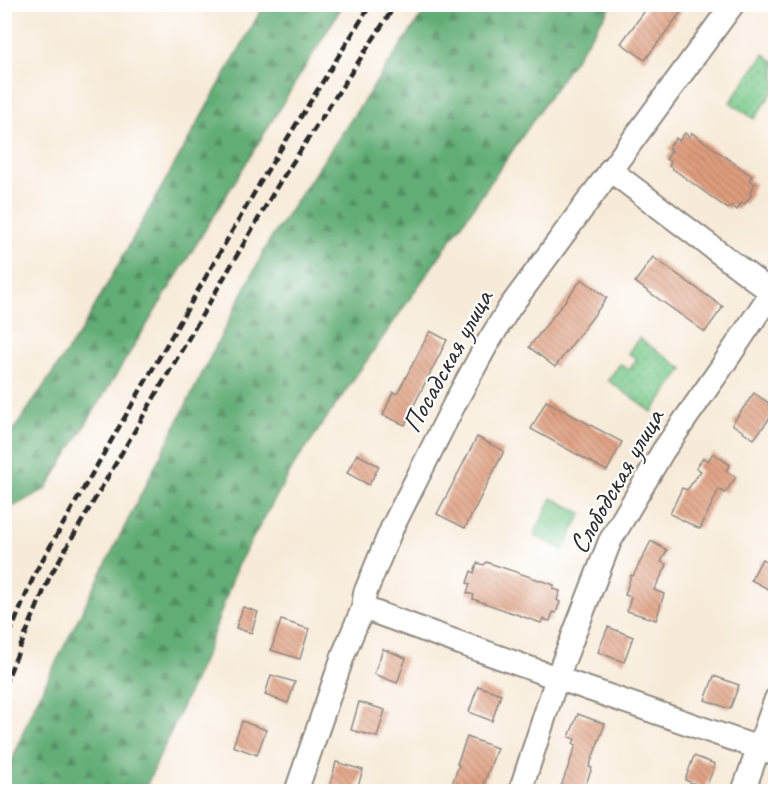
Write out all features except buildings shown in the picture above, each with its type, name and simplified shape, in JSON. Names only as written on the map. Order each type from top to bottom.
[{"type":"street","name":"Посадская улица","points":[[296,792],[344,653],[363,608],[365,593],[392,528],[487,344],[510,307],[733,4]]},
{"type":"street","points":[[610,170],[773,289]]},
{"type":"street","name":"Слободская улица","points":[[520,792],[557,678],[610,541],[663,452],[773,289]]},
{"type":"street","points":[[363,608],[767,751]]},
{"type":"street","points":[[743,792],[767,751],[776,699]]},
{"type":"green space","points":[[429,4],[612,5],[296,462],[237,566],[206,654],[144,791],[5,791],[5,780],[30,714],[268,243]]},
{"type":"green space","points":[[264,5],[343,5],[46,489],[5,511],[5,443],[81,331]]},
{"type":"green space","points":[[764,54],[775,62],[775,89],[754,119],[730,102]]},
{"type":"green space","points":[[639,338],[683,369],[652,412],[608,380],[620,364],[629,370],[637,359],[628,353]]},
{"type":"green space","points":[[552,498],[582,513],[563,550],[534,535]]},
{"type":"railway","points":[[4,648],[36,571],[264,176],[371,4]]},
{"type":"railway","points":[[4,686],[50,576],[278,185],[396,4]]}]
